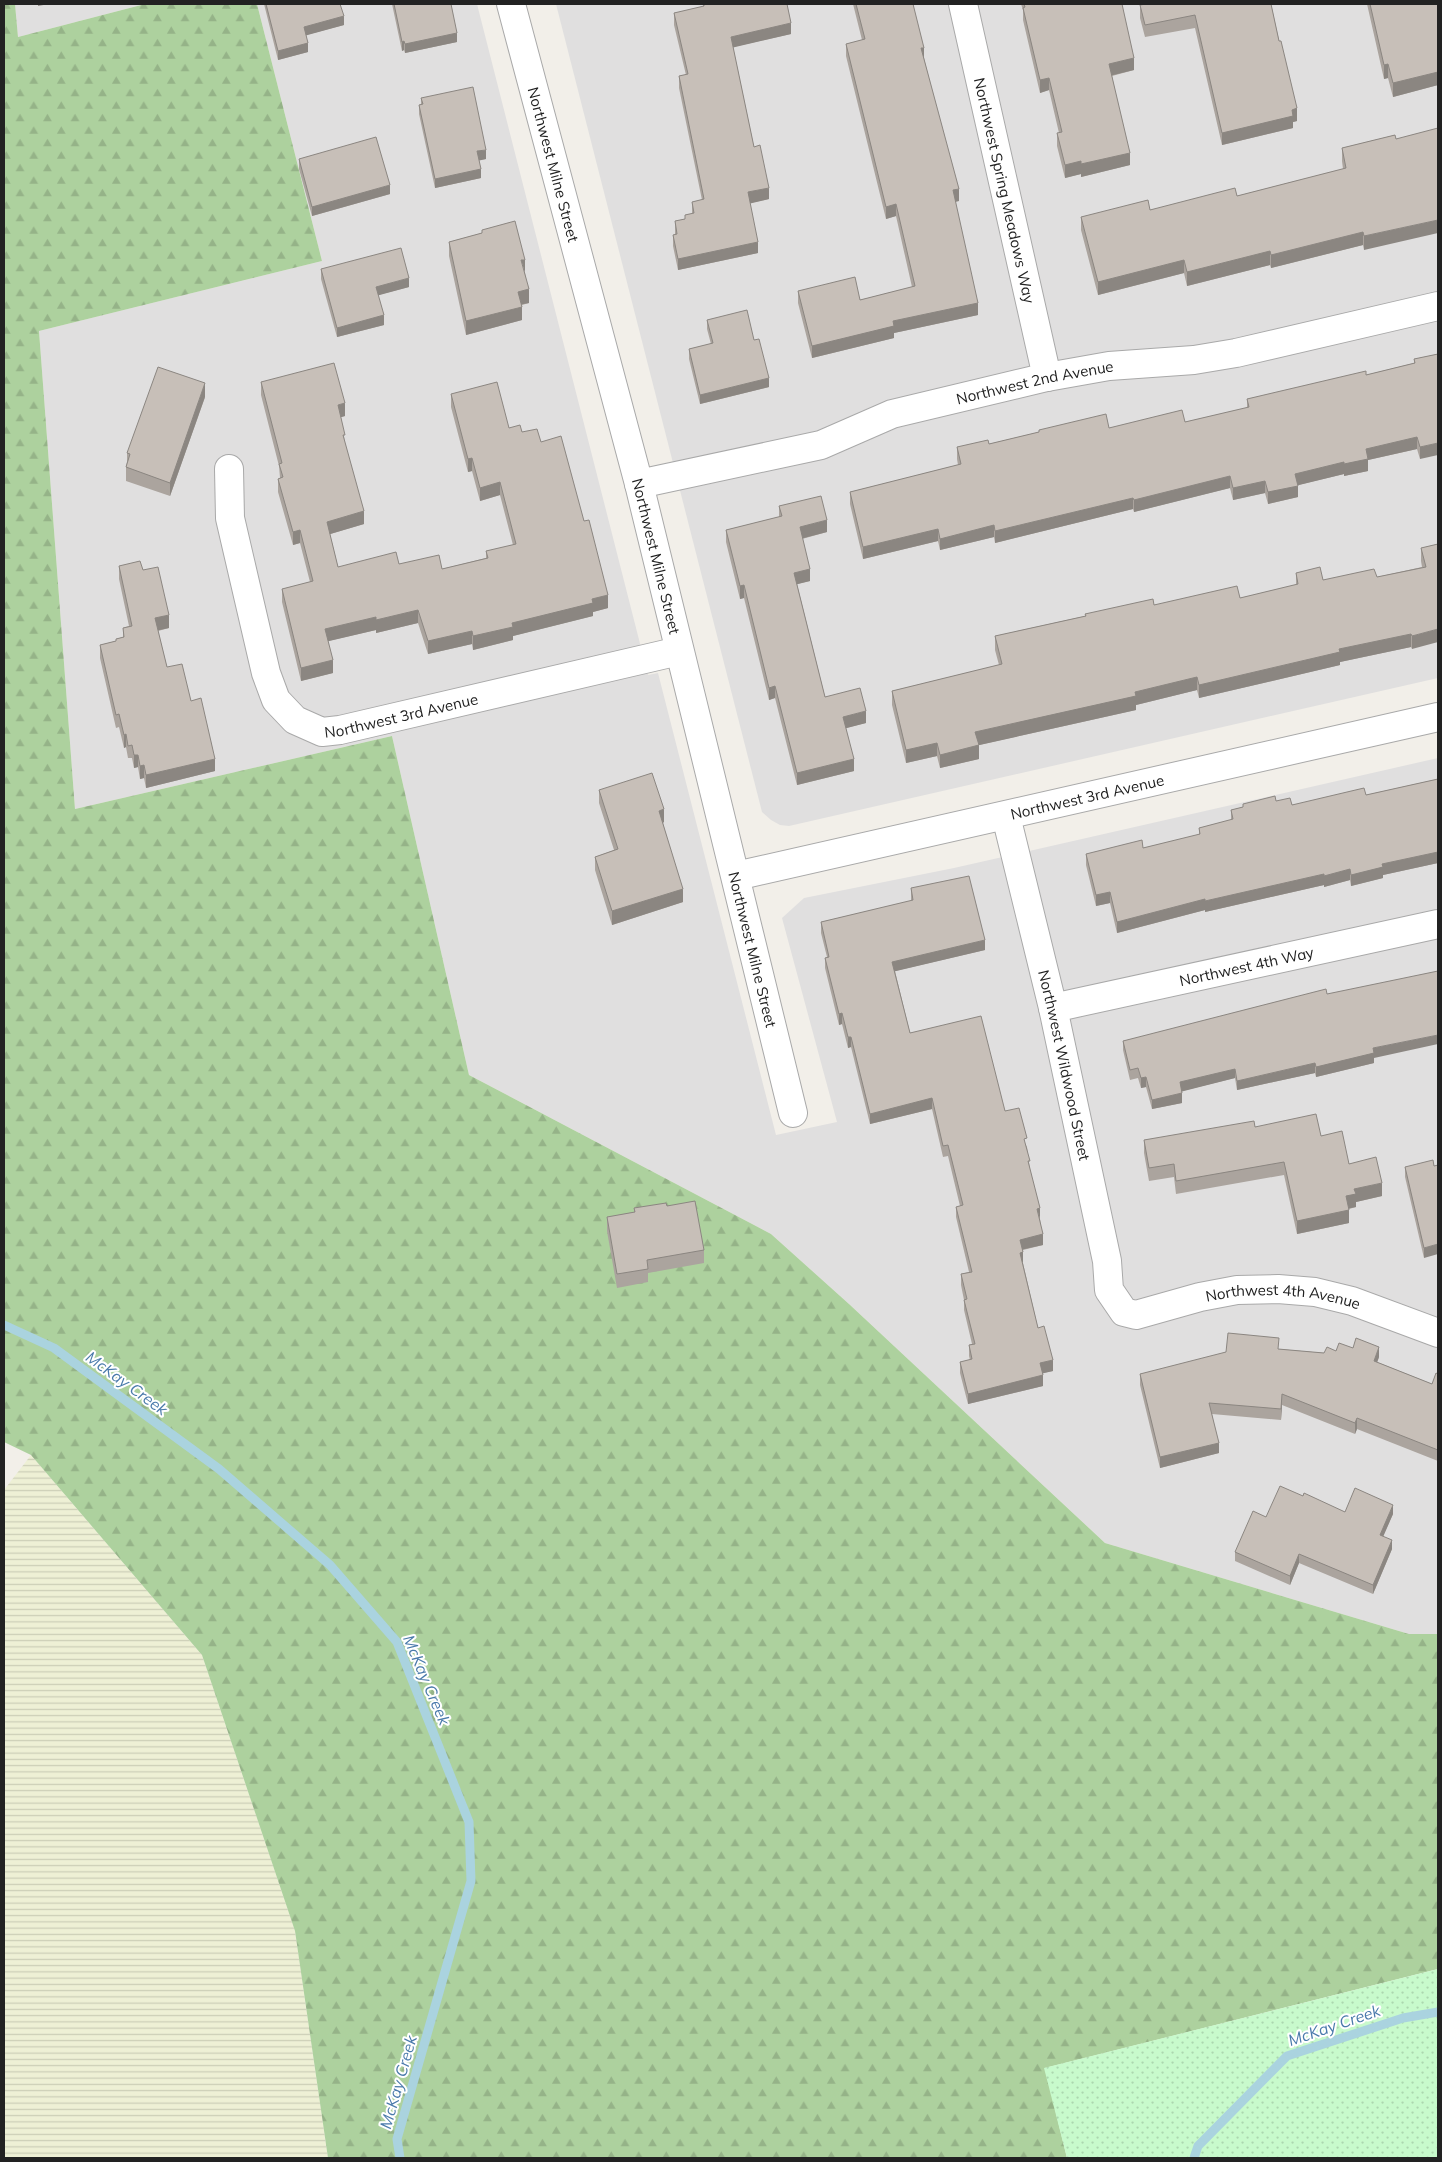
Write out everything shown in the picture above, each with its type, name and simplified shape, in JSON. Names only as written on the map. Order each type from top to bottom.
[{"type":"street","name":"Northwest Milne Street","points":[[511,4],[639,484],[793,1112]]},
{"type":"street","name":"Northwest Spring Meadows Way","points":[[963,4],[1047,377]]},
{"type":"street","name":"Northwest 2nd Avenue","points":[[639,484],[821,445],[892,414],[1047,377],[1109,366],[1194,360],[1236,353],[1438,306]]},
{"type":"street","name":"Northwest 3rd Avenue","points":[[229,469],[230,518],[266,673],[276,700],[295,720],[322,732],[358,726],[679,651]]},
{"type":"street","name":"Northwest 3rd Avenue","points":[[736,876],[1438,717]]},
{"type":"street","name":"Northwest Wildwood Street","points":[[1006,816],[1053,1008],[1107,1261],[1109,1290],[1124,1312]]},
{"type":"street","name":"Northwest 4th Way","points":[[1053,1008],[1438,924]]},
{"type":"street","name":"Northwest 4th Avenue","points":[[1124,1312],[1136,1315],[1237,1290],[1278,1289],[1314,1292],[1352,1301],[1438,1334]]},
{"type":"shaded area","points":[[15,4],[145,4],[18,37]]},
{"type":"shaded area","points":[[257,4],[477,4],[648,675],[658,673],[776,1135],[837,1122],[782,918],[804,898],[954,868],[1438,758],[1438,1634],[1409,1634],[1105,1543],[849,1304],[771,1234],[469,1075],[392,736],[75,809],[39,331],[322,261]]},
{"type":"shaded area","points":[[556,4],[1438,4],[1438,678],[789,826],[780,825],[771,820],[762,812]]},
{"type":"green space","points":[[4,4],[15,4],[18,37],[145,4],[257,4],[322,261],[39,331],[75,809],[392,736],[469,1075],[771,1234],[849,1304],[1105,1543],[1409,1634],[1438,1634],[1438,1969],[1045,2068],[1067,2158],[328,2158],[295,1931],[202,1655],[31,1455],[4,1442]]},
{"type":"green space","points":[[31,1455],[202,1655],[295,1931],[328,2158],[4,2158],[4,1490]]},
{"type":"green space","points":[[1438,1969],[1438,2158],[1067,2158],[1044,2068]]},
{"type":"building","points":[[266,4],[340,4],[344,16],[304,27],[308,43],[278,51]]},
{"type":"building","points":[[394,4],[451,4],[457,33],[405,44],[404,41],[402,42]]},
{"type":"building","points":[[704,4],[787,4],[791,23],[731,37],[754,147],[760,145],[769,188],[748,192],[758,242],[678,259],[673,235],[677,234],[675,221],[685,219],[685,215],[694,213],[692,202],[704,199],[679,76],[688,74],[674,13],[704,6]]},
{"type":"building","points":[[856,4],[913,4],[924,48],[921,48],[959,189],[953,190],[978,303],[893,321],[894,326],[812,346],[798,291],[855,277],[860,300],[915,286],[896,204],[886,207],[846,44],[865,39]]},
{"type":"building","points":[[1024,4],[1122,4],[1134,58],[1109,64],[1130,153],[1081,164],[1081,161],[1065,165],[1057,133],[1062,132],[1049,78],[1040,80],[1023,8],[1025,7]]},
{"type":"building","points":[[1271,4],[1297,108],[1292,110],[1293,116],[1222,133],[1195,15],[1145,25],[1140,5]]},
{"type":"building","points":[[1370,4],[1438,4],[1438,72],[1393,83],[1388,64],[1384,65]]},
{"type":"building","points":[[473,87],[486,150],[477,151],[481,169],[435,179],[419,105],[423,104],[421,98]]},
{"type":"building","points":[[1438,128],[1438,220],[1364,236],[1363,232],[1271,255],[1270,251],[1187,272],[1184,260],[1098,282],[1081,217],[1148,200],[1150,210],[1235,188],[1237,196],[1346,168],[1342,148],[1395,135],[1396,139]]},
{"type":"building","points":[[376,137],[390,185],[312,207],[299,159]]},
{"type":"building","points":[[515,221],[525,260],[521,260],[529,289],[518,292],[522,307],[466,321],[449,242]]},
{"type":"building","points":[[401,248],[409,278],[376,287],[384,315],[337,328],[321,269]]},
{"type":"building","points":[[747,310],[754,340],[759,339],[769,378],[700,395],[689,349],[713,343],[707,320]]},
{"type":"building","points":[[1438,354],[1438,443],[1420,447],[1417,437],[1366,449],[1368,459],[1344,464],[1344,462],[1295,474],[1298,486],[1268,492],[1265,481],[1233,488],[1230,476],[995,531],[994,525],[940,539],[938,529],[863,547],[850,492],[961,464],[957,447],[988,440],[989,444],[1106,414],[1109,428],[1182,410],[1185,422],[1249,407],[1247,399],[1366,371],[1366,375],[1415,363],[1414,359]]},
{"type":"building","points":[[334,363],[345,403],[338,405],[345,435],[343,435],[364,511],[327,522],[338,567],[396,552],[399,564],[439,555],[442,569],[488,558],[486,551],[516,544],[500,482],[480,488],[472,458],[468,459],[451,394],[497,382],[509,428],[520,425],[522,432],[537,429],[541,442],[561,436],[584,521],[589,520],[608,595],[592,599],[593,603],[512,623],[513,627],[473,636],[472,631],[428,641],[418,610],[376,620],[376,617],[325,629],[333,660],[301,668],[282,589],[313,581],[300,530],[293,532],[278,479],[283,477],[279,464],[282,463],[261,382]]},
{"type":"building","points":[[158,367],[205,383],[170,483],[126,467],[130,454],[127,453]]},
{"type":"building","points":[[821,496],[827,520],[800,527],[810,569],[794,573],[825,697],[860,688],[866,711],[843,717],[854,759],[797,773],[775,686],[769,688],[744,585],[740,586],[726,530],[782,516],[779,506]]},
{"type":"building","points":[[1438,544],[1438,629],[1412,636],[1411,634],[1339,649],[1340,652],[1199,685],[1197,677],[1135,692],[1136,696],[975,732],[979,745],[940,755],[937,743],[906,750],[892,691],[1002,664],[995,636],[1153,599],[1154,605],[1237,586],[1240,598],[1298,584],[1296,573],[1320,567],[1323,580],[1374,569],[1377,577],[1426,567],[1421,548]]},
{"type":"building","points":[[140,561],[143,570],[158,567],[169,615],[155,618],[167,667],[182,664],[191,701],[201,698],[215,759],[146,775],[144,765],[140,766],[138,755],[134,755],[132,745],[128,746],[119,714],[116,715],[100,645],[124,637],[123,628],[132,626],[119,566]]},
{"type":"building","points":[[652,773],[664,809],[659,811],[683,889],[612,911],[595,857],[618,849],[599,790]]},
{"type":"building","points":[[1438,779],[1438,852],[1382,864],[1383,867],[1351,875],[1350,869],[1324,876],[1324,874],[1205,901],[1205,899],[1117,922],[1110,892],[1096,895],[1086,854],[1142,840],[1143,848],[1200,834],[1199,828],[1233,819],[1231,810],[1243,807],[1243,804],[1275,796],[1276,801],[1290,798],[1292,805],[1364,788],[1366,795]]},
{"type":"building","points":[[969,876],[985,940],[892,962],[910,1033],[981,1016],[1005,1111],[1019,1108],[1027,1138],[1024,1139],[1040,1208],[1037,1209],[1043,1234],[1020,1240],[1023,1252],[1020,1253],[1038,1328],[1044,1326],[1053,1360],[1040,1363],[1043,1375],[968,1394],[960,1362],[972,1359],[969,1345],[975,1344],[964,1300],[967,1299],[961,1274],[972,1272],[956,1207],[963,1205],[948,1145],[943,1146],[932,1098],[870,1114],[851,1037],[848,1037],[842,1013],[839,1014],[825,958],[829,957],[821,922],[913,900],[911,888]]},
{"type":"building","points":[[1438,971],[1438,1035],[1373,1048],[1374,1053],[1316,1067],[1315,1063],[1237,1081],[1235,1069],[1180,1082],[1182,1093],[1152,1100],[1146,1077],[1141,1078],[1138,1068],[1130,1070],[1123,1041],[1326,989],[1327,994]]},
{"type":"building","points":[[1316,1114],[1321,1136],[1342,1131],[1349,1164],[1376,1157],[1382,1183],[1354,1189],[1356,1194],[1346,1196],[1349,1210],[1297,1221],[1284,1162],[1176,1181],[1174,1164],[1149,1168],[1144,1140],[1254,1121],[1255,1127]]},
{"type":"building","points":[[1433,1160],[1434,1166],[1438,1165],[1438,1244],[1424,1248],[1405,1167]]},
{"type":"building","points":[[695,1201],[704,1250],[647,1260],[648,1269],[617,1274],[607,1217],[635,1212],[634,1208],[666,1203],[667,1206]]},
{"type":"building","points":[[1228,1333],[1279,1338],[1278,1349],[1324,1353],[1327,1347],[1336,1351],[1339,1343],[1353,1348],[1356,1338],[1379,1347],[1374,1361],[1432,1384],[1436,1373],[1438,1374],[1438,1450],[1357,1418],[1355,1423],[1282,1394],[1281,1409],[1209,1403],[1219,1443],[1160,1457],[1140,1374],[1226,1352]]},
{"type":"building","points":[[1280,1486],[1303,1496],[1304,1493],[1345,1512],[1355,1488],[1393,1505],[1380,1535],[1392,1540],[1373,1585],[1299,1554],[1290,1576],[1235,1552],[1253,1511],[1266,1517]]},
{"type":"waterway","name":"McKay Creek","points":[[4,1325],[54,1348],[219,1469],[330,1565],[397,1642],[469,1822],[471,1881],[397,2139],[400,2158]]},
{"type":"waterway","name":"McKay Creek","points":[[1194,2158],[1198,2146],[1287,2056],[1403,2018],[1438,2012]]}]
